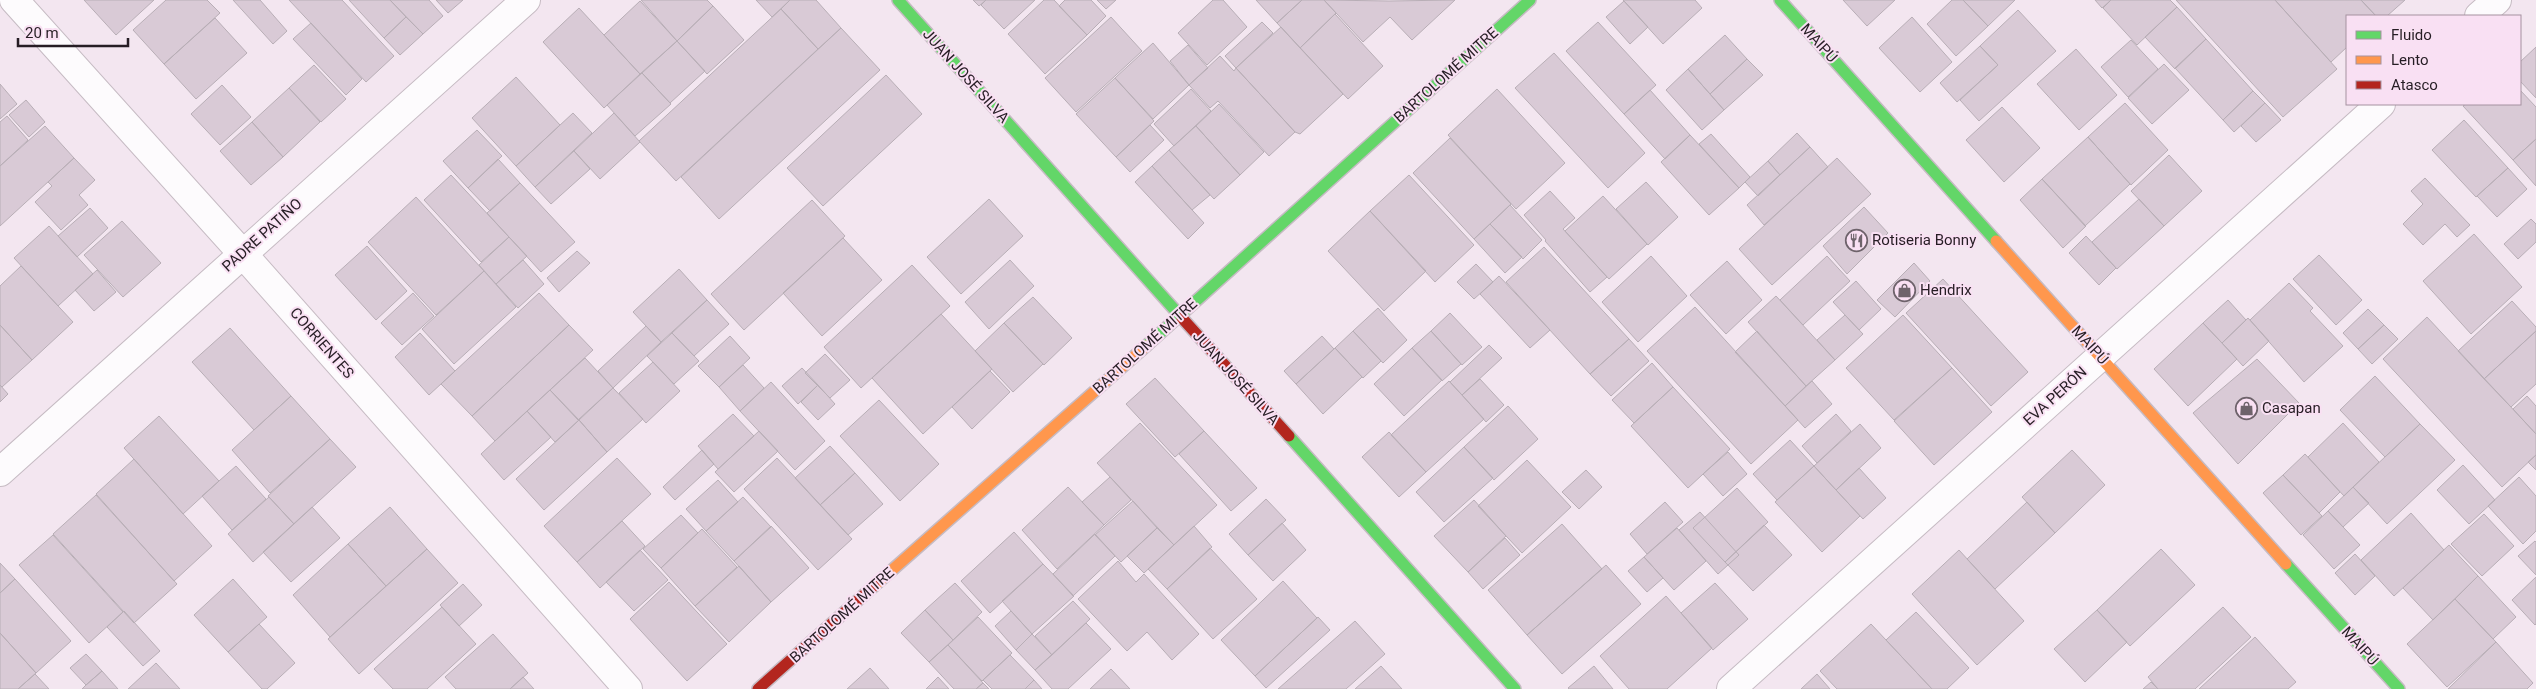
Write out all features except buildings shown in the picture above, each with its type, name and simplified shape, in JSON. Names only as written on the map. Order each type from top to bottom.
[{"type":"street","name":"CORRIENTES","points":[[14,0],[242,253],[628,689]]},
{"type":"street","name":"PADRE PATIÑO","points":[[0,472],[526,0]]},
{"type":"street","name":"JUAN JOSÉ SILVA","points":[[898,0],[1515,689]]},
{"type":"street","name":"BARTOLOMÉ MITRE","points":[[758,689],[1180,315],[1530,0]]},
{"type":"street","name":"MAIPÚ","points":[[1780,0],[2399,689]]},
{"type":"street","points":[[2480,15],[2497,0]]},
{"type":"street","name":"EVA PERÓN","points":[[1731,689],[2380,105]]},
{"type":"traffic: fast","points":[[898,0],[1182,318]]},
{"type":"traffic: fast","points":[[1146,346],[1530,0]]},
{"type":"traffic: fast","points":[[1780,0],[1996,241]]},
{"type":"traffic: fast","points":[[1289,436],[1515,689]]},
{"type":"traffic: fast","points":[[2286,564],[2399,689]]},
{"type":"traffic: slow","points":[[1996,241],[2286,564]]},
{"type":"traffic: slow","points":[[874,586],[1146,346]]},
{"type":"traffic: jam","points":[[1182,318],[1289,436]]},
{"type":"traffic: jam","points":[[758,689],[874,586]]},
{"type":"place","name":"Rotiseria Bonny","points":[[1856,240]]},
{"type":"place","name":"Hendrix","points":[[1904,290]]},
{"type":"place","name":"Casapan","points":[[2246,408]]}]
